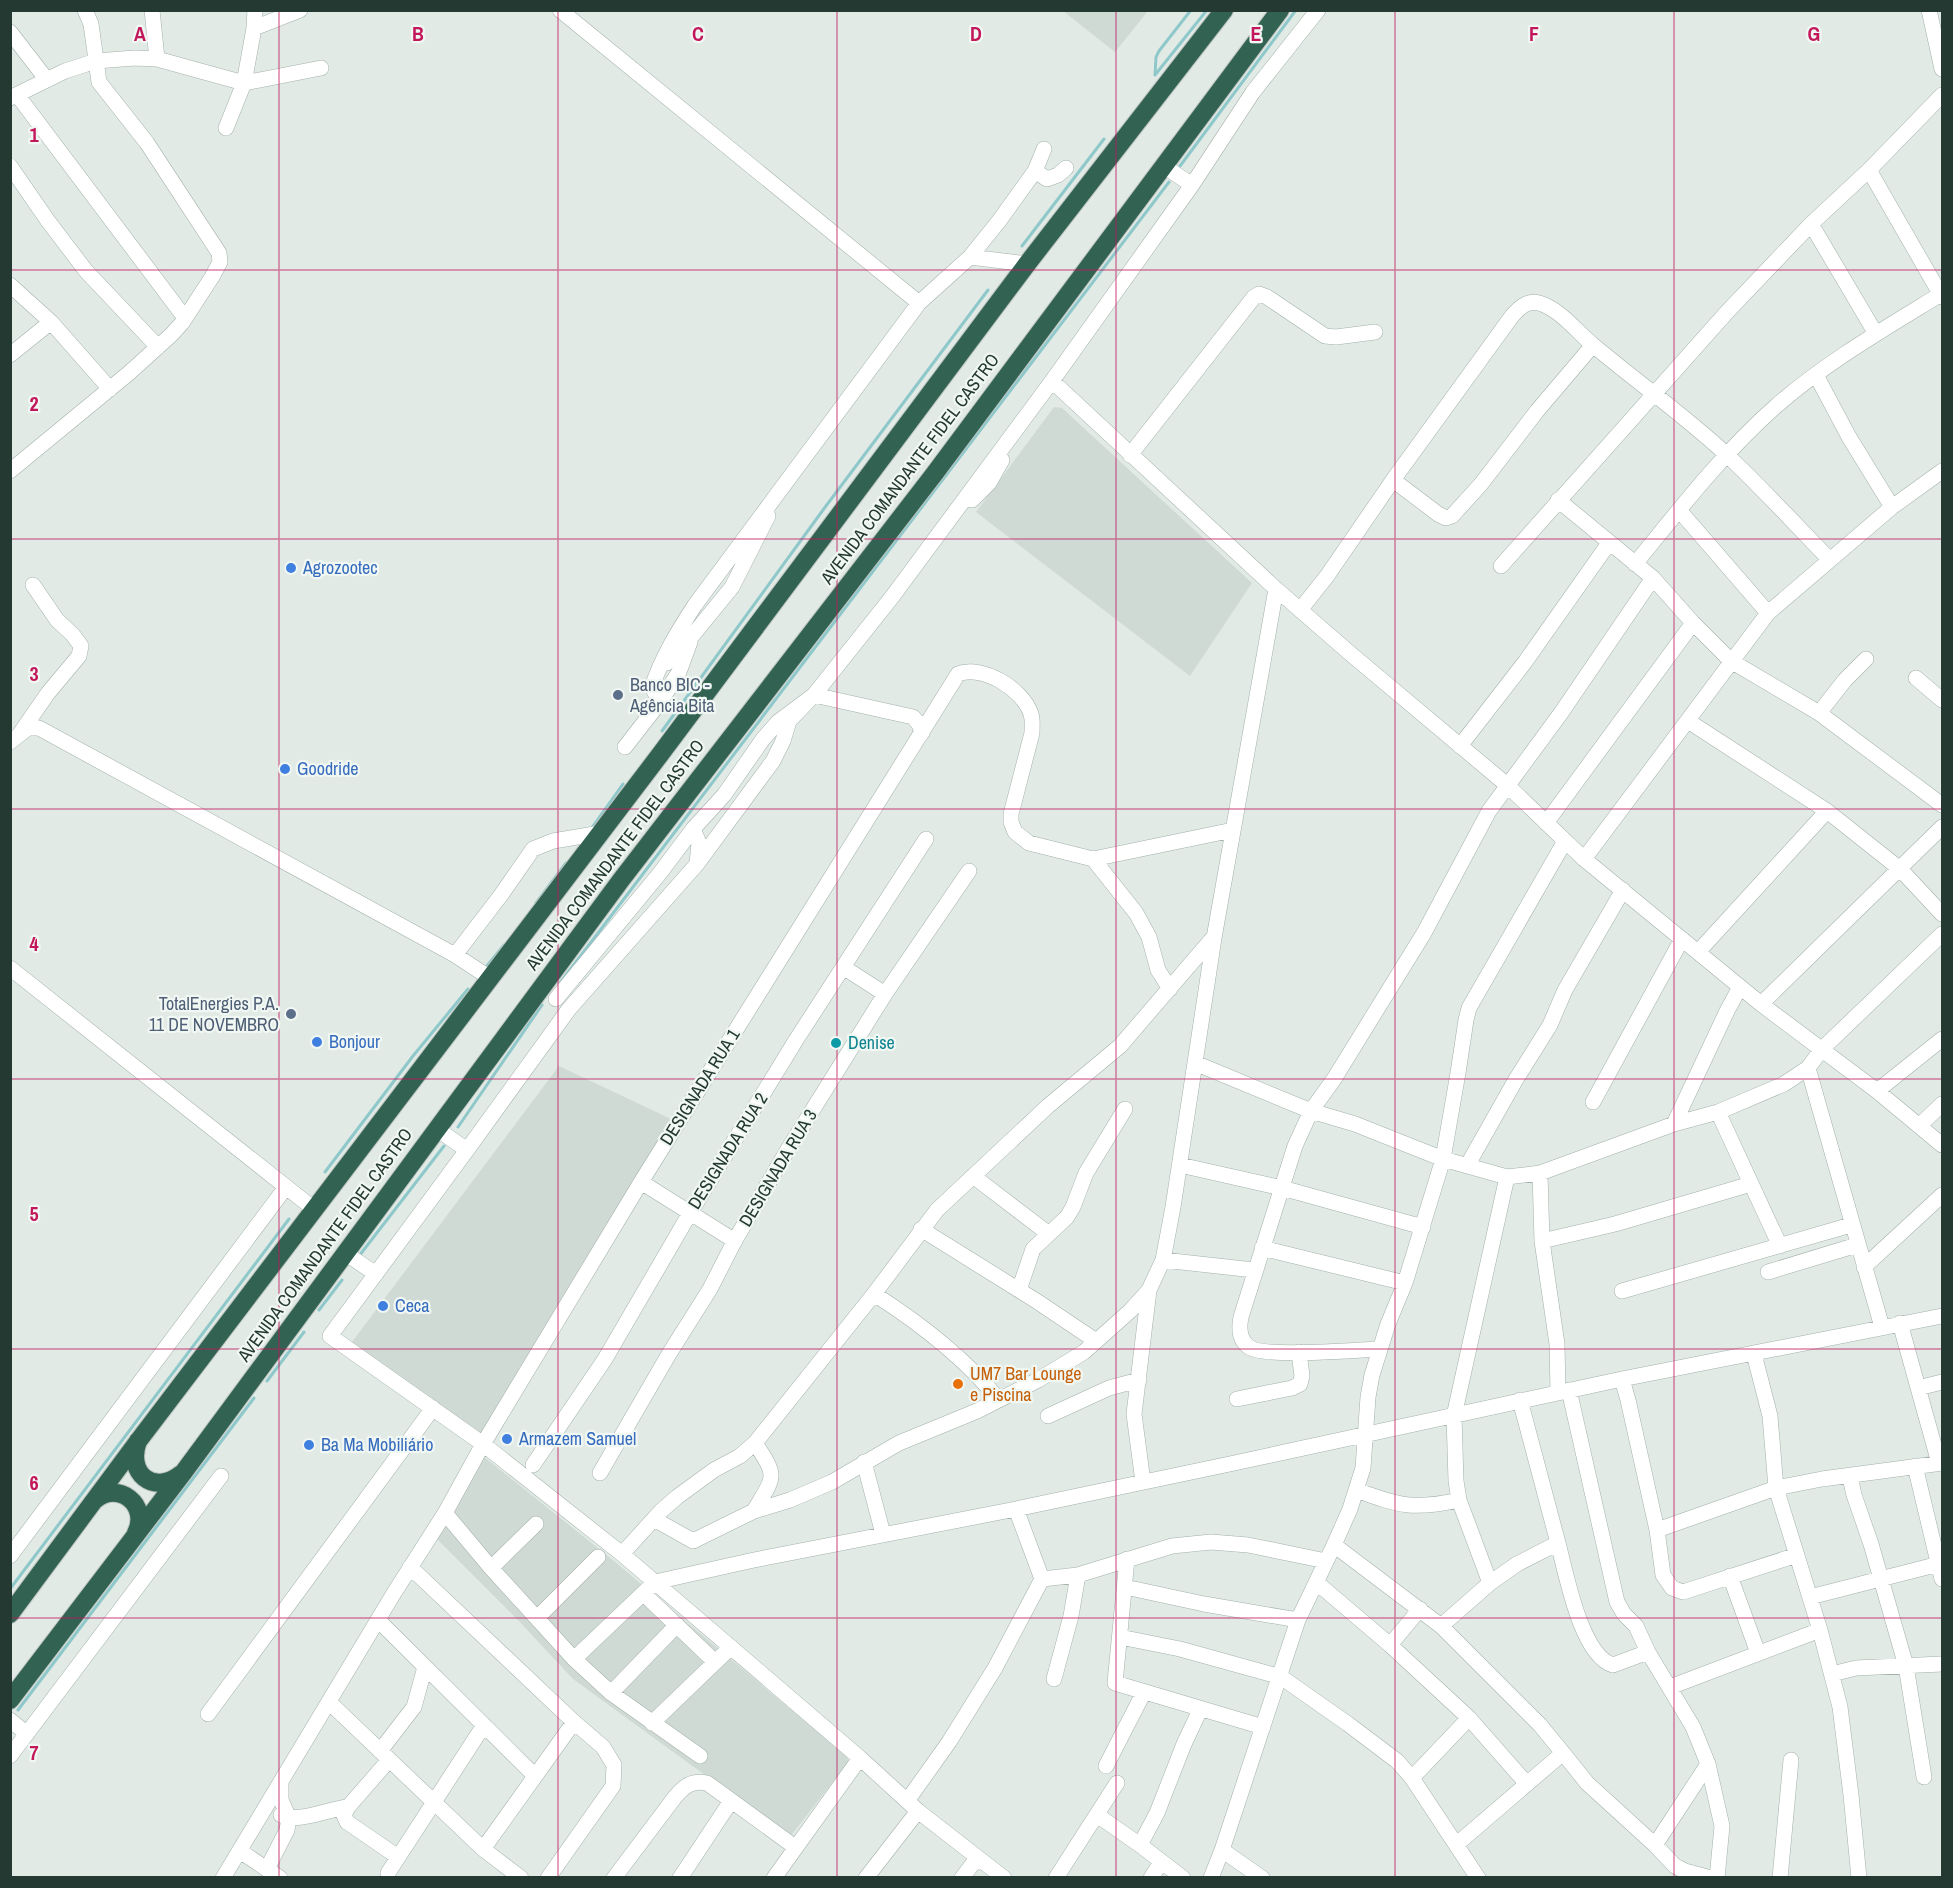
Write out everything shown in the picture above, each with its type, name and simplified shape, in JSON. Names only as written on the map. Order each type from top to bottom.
[{"type":"highway","name":"AVENIDA COMANDANTE FIDEL CASTRO","points":[[10,1614],[139,1440],[601,833],[1027,264],[1224,10]]},
{"type":"highway","name":"AVENIDA COMANDANTE FIDEL CASTRO","points":[[10,1700],[183,1473],[437,1129],[548,994],[628,871],[935,473],[1280,10]]},
{"type":"highway","points":[[139,1440],[134,1452],[134,1460],[144,1478],[156,1483],[164,1483],[183,1473]]},
{"type":"highway","points":[[93,1502],[108,1493],[122,1493],[130,1497],[140,1512],[140,1521],[135,1534]]},
{"type":"street","points":[[10,471],[158,347],[185,318],[220,262],[219,253],[147,143],[99,82],[91,24],[85,10]]},
{"type":"street","points":[[152,10],[157,59]]},
{"type":"street","points":[[226,128],[244,83],[255,10]]},
{"type":"street","points":[[254,28],[300,10]]},
{"type":"street","points":[[560,10],[919,303]]},
{"type":"street","points":[[1004,1878],[912,1806],[860,1758],[622,1554],[483,1444],[330,1336],[569,1009],[697,864],[773,761],[783,741],[789,721],[814,695],[892,597],[1052,381],[1192,186],[1253,92],[1318,10]]},
{"type":"street","points":[[1929,10],[1942,69]]},
{"type":"street","points":[[10,32],[47,80]]},
{"type":"street","points":[[185,318],[14,97],[65,71],[96,61],[157,59],[244,83],[321,68]]},
{"type":"street","points":[[1501,566],[1727,312],[1811,224],[1869,170],[1942,95]]},
{"type":"street","points":[[660,702],[652,687],[656,674],[670,644],[695,604],[919,303],[970,257],[1035,171],[1044,149]]},
{"type":"street","points":[[10,166],[86,271],[158,347]]},
{"type":"street","points":[[1164,166],[1192,186]]},
{"type":"street","points":[[1035,171],[1047,179],[1058,175],[1066,168]]},
{"type":"street","points":[[1635,564],[1727,455],[1776,407],[1816,375],[1876,334],[1942,296],[1869,170]]},
{"type":"street","points":[[1811,224],[1876,334]]},
{"type":"street","points":[[970,257],[1027,264]]},
{"type":"street","points":[[10,285],[51,322],[110,389]]},
{"type":"street","points":[[1130,456],[1254,297],[1259,294],[1267,297],[1324,336],[1336,337],[1375,332]]},
{"type":"street","points":[[1300,610],[1327,576],[1393,480],[1520,307],[1534,302],[1548,307],[1727,455],[1829,559]]},
{"type":"street","points":[[10,355],[51,322]]},
{"type":"street","points":[[1393,480],[1438,514],[1446,518],[1452,516],[1481,484],[1537,411],[1593,345]]},
{"type":"street","points":[[1816,375],[1849,437],[1892,507]]},
{"type":"street","points":[[1052,381],[1130,456],[1276,589],[1507,784],[1584,859],[1761,1004],[1877,1091],[1942,1145]]},
{"type":"street","points":[[1584,859],[1768,613],[1892,507],[1942,471]]},
{"type":"street","points":[[656,674],[692,636],[732,587],[762,532],[777,494]]},
{"type":"street","points":[[1558,500],[1653,578],[1731,662],[1819,713],[1942,805]]},
{"type":"street","points":[[1679,510],[1768,613]]},
{"type":"street","points":[[1460,746],[1525,662],[1609,543]]},
{"type":"street","points":[[1380,1349],[1299,1352],[1257,1350],[1249,1347],[1243,1340],[1239,1328],[1254,1270],[1295,1146],[1311,1111],[1334,1079],[1424,933],[1489,811],[1653,578]]},
{"type":"street","points":[[16,737],[79,656],[81,646],[73,635],[57,621],[33,585]]},
{"type":"street","points":[[1143,1482],[1134,1414],[1149,1290],[1162,1260],[1180,1165],[1214,938],[1276,589]]},
{"type":"street","points":[[1546,823],[1693,623]]},
{"type":"street","points":[[625,747],[660,702],[679,672],[692,636]]},
{"type":"street","points":[[1819,713],[1845,680],[1866,659]]},
{"type":"street","name":"DESIGNADA RUA 1","points":[[223,1878],[410,1566],[445,1513],[483,1444],[640,1182],[957,674],[975,671],[986,674],[1014,691],[1025,701],[1033,719],[1032,733],[1011,814],[1012,826],[1019,836],[1029,843],[1093,860]]},
{"type":"street","points":[[1917,678],[1942,700]]},
{"type":"street","points":[[569,1009],[548,994],[647,889],[693,829],[730,787],[763,739],[778,722],[814,695],[913,717],[922,733]]},
{"type":"street","points":[[1688,721],[1827,811],[1900,868],[1942,914]]},
{"type":"street","points":[[16,737],[28,728],[39,728],[455,955],[489,978]]},
{"type":"street","points":[[730,787],[773,761]]},
{"type":"street","points":[[1698,952],[1827,811]]},
{"type":"street","points":[[1761,1004],[1942,827]]},
{"type":"street","points":[[693,829],[699,843],[697,864]]},
{"type":"street","points":[[1170,989],[1158,970],[1149,937],[1136,913],[1093,860],[1233,830]]},
{"type":"street","points":[[455,955],[534,849],[553,841],[601,833]]},
{"type":"street","name":"DESIGNADA RUA 2","points":[[533,1465],[605,1359],[690,1213],[843,967],[926,839]]},
{"type":"street","points":[[1211,1878],[1281,1677],[1298,1620],[1335,1545],[1366,1457],[1368,1397],[1380,1349],[1405,1283],[1443,1159],[1469,1008],[1565,841]]},
{"type":"street","name":"DESIGNADA RUA 3","points":[[600,1473],[669,1354],[710,1289],[735,1241],[885,994],[969,871]]},
{"type":"street","points":[[1467,1166],[1550,1025],[1565,990],[1623,890]]},
{"type":"street","points":[[1195,1063],[1311,1111],[1355,1124],[1443,1159],[1507,1177],[1540,1173],[1674,1124],[1718,1112],[1784,1084],[1808,1068],[1822,1049],[1942,934]]},
{"type":"street","points":[[622,1554],[654,1519],[693,1484],[740,1456],[755,1443],[874,1294],[921,1229],[947,1200],[1055,1100],[1113,1053],[1214,938]]},
{"type":"street","points":[[1593,1102],[1682,939]]},
{"type":"street","points":[[843,967],[885,994]]},
{"type":"street","points":[[10,968],[314,1209]]},
{"type":"street","points":[[1674,1124],[1726,1011],[1740,987]]},
{"type":"street","points":[[1877,1091],[1942,1039]]},
{"type":"street","points":[[1808,1068],[1882,1327]]},
{"type":"street","points":[[1919,1126],[1942,1104]]},
{"type":"street","points":[[1019,1290],[1033,1249],[1066,1217],[1073,1207],[1086,1173],[1125,1109]]},
{"type":"street","points":[[1718,1112],[1780,1246]]},
{"type":"street","points":[[437,1129],[467,1150]]},
{"type":"street","points":[[1180,1165],[1282,1188],[1423,1227]]},
{"type":"street","points":[[1540,1173],[1542,1240],[1563,1391],[1617,1602],[1624,1614],[1636,1626],[1648,1652],[1693,1727],[1708,1764],[1722,1826],[1717,1878]]},
{"type":"street","points":[[973,1176],[1049,1234]]},
{"type":"street","points":[[1490,1584],[1459,1500],[1456,1481],[1454,1416],[1507,1177]]},
{"type":"street","points":[[640,1182],[735,1241]]},
{"type":"street","points":[[1542,1240],[1615,1224],[1751,1184]]},
{"type":"street","points":[[10,1557],[286,1187]]},
{"type":"street","points":[[1864,1267],[1942,1195]]},
{"type":"street","points":[[1622,1291],[1851,1225]]},
{"type":"street","points":[[921,1229],[1096,1341]]},
{"type":"street","points":[[1826,1232],[1831,1253]]},
{"type":"street","points":[[1768,1272],[1857,1245]]},
{"type":"street","points":[[1262,1248],[1405,1283]]},
{"type":"street","points":[[345,1252],[376,1274]]},
{"type":"street","points":[[1162,1260],[1254,1270]]},
{"type":"street","points":[[654,1519],[693,1541],[754,1511],[790,1500],[832,1482],[909,1438],[999,1400],[1084,1352],[1130,1311],[1149,1290]]},
{"type":"street","points":[[874,1294],[902,1312],[956,1354],[981,1378],[999,1400]]},
{"type":"street","points":[[574,1659],[655,1582],[883,1534],[1016,1509],[1563,1391],[1942,1316]]},
{"type":"street","points":[[1657,1530],[1776,1488],[1822,1479],[1941,1463],[1900,1323]]},
{"type":"street","points":[[1237,1399],[1292,1388],[1300,1384],[1302,1376],[1299,1352]]},
{"type":"street","points":[[1754,1354],[1770,1416],[1776,1488],[1832,1674],[1843,1729],[1859,1878]]},
{"type":"street","points":[[1622,1379],[1629,1400],[1666,1582],[1676,1590],[1683,1592],[1797,1555]]},
{"type":"street","points":[[1048,1416],[1109,1388],[1138,1380]]},
{"type":"street","points":[[1918,1388],[1942,1382]]},
{"type":"street","points":[[1520,1401],[1580,1625],[1592,1647],[1606,1663],[1617,1664],[1648,1652]]},
{"type":"street","points":[[208,1714],[433,1408]]},
{"type":"street","points":[[754,1511],[772,1477],[770,1467],[755,1443]]},
{"type":"street","points":[[864,1462],[883,1534]]},
{"type":"street","points":[[1810,1597],[1881,1579],[1941,1572],[1916,1466]]},
{"type":"street","points":[[10,1756],[221,1476]]},
{"type":"street","points":[[1850,1477],[1906,1666],[1924,1777]]},
{"type":"street","points":[[1356,1490],[1390,1502],[1413,1506],[1435,1505],[1459,1500]]},
{"type":"street","points":[[866,1878],[979,1694],[1042,1580],[1016,1509]]},
{"type":"street","points":[[445,1513],[491,1568],[574,1659],[611,1693],[700,1756]]},
{"type":"street","points":[[491,1568],[536,1524]]},
{"type":"street","points":[[1042,1580],[1078,1575],[1172,1546],[1211,1542],[1254,1546],[1326,1561]]},
{"type":"street","points":[[1441,1626],[1517,1564],[1558,1543]]},
{"type":"street","points":[[1335,1545],[1441,1626],[1540,1725],[1587,1783],[1675,1866],[1711,1878]]},
{"type":"street","points":[[537,1618],[598,1557]]},
{"type":"street","points":[[1127,1559],[1115,1683],[1263,1727]]},
{"type":"street","points":[[410,1566],[603,1747],[614,1765],[613,1786],[550,1877]]},
{"type":"street","points":[[1054,1679],[1071,1616],[1078,1575]]},
{"type":"street","points":[[1731,1576],[1758,1653]]},
{"type":"street","points":[[1316,1582],[1390,1645],[1469,1719],[1527,1784]]},
{"type":"street","points":[[1125,1587],[1204,1604],[1298,1620]]},
{"type":"street","points":[[644,1594],[715,1662]]},
{"type":"street","points":[[1390,1645],[1420,1609]]},
{"type":"street","points":[[378,1620],[535,1776]]},
{"type":"street","points":[[611,1693],[677,1625]]},
{"type":"street","points":[[1670,1687],[1820,1630]]},
{"type":"street","points":[[1119,1637],[1180,1649],[1281,1677],[1397,1761],[1412,1778],[1478,1878]]},
{"type":"street","points":[[652,1723],[731,1647]]},
{"type":"street","points":[[1832,1674],[1863,1667],[1942,1664]]},
{"type":"street","points":[[398,1857],[344,1820],[344,1815],[414,1707],[425,1667]]},
{"type":"street","points":[[1106,1766],[1144,1692]]},
{"type":"street","points":[[329,1702],[483,1849],[521,1878]]},
{"type":"street","points":[[1140,1845],[1157,1813],[1200,1710]]},
{"type":"street","points":[[1412,1778],[1469,1719]]},
{"type":"street","points":[[10,1720],[27,1734]]},
{"type":"street","points":[[483,1849],[574,1722]]},
{"type":"street","points":[[388,1873],[484,1725]]},
{"type":"street","points":[[1457,1844],[1563,1753]]},
{"type":"street","points":[[774,1878],[860,1758]]},
{"type":"street","points":[[1780,1878],[1791,1760]]},
{"type":"street","points":[[1655,1845],[1708,1764]]},
{"type":"street","points":[[614,1878],[685,1786],[693,1782],[707,1783],[795,1847]]},
{"type":"street","points":[[240,1851],[273,1873],[289,1818],[281,1800],[281,1783]]},
{"type":"street","points":[[1056,1878],[1117,1783]]},
{"type":"street","points":[[680,1878],[731,1801]]},
{"type":"street","points":[[266,1808],[289,1818],[348,1807]]},
{"type":"street","points":[[1097,1815],[1183,1878]]},
{"type":"street","points":[[1222,1850],[1262,1878]]},
{"type":"street","points":[[962,1878],[976,1858]]},
{"type":"street","points":[[1151,1878],[1161,1862]]},
{"type":"shaded area","points":[[1063,11],[1148,11],[1115,52]]},
{"type":"shaded area","points":[[1054,407],[1062,408],[1252,583],[1190,676],[976,512]]},
{"type":"shaded area","points":[[559,1066],[673,1120],[481,1436],[352,1342]]},
{"type":"shaded area","points":[[483,1456],[614,1561],[846,1756],[849,1761],[790,1837],[573,1679],[434,1536]]},
{"type":"waterway","points":[[1155,75],[1156,57],[1159,51],[1191,10]]},
{"type":"waterway","points":[[1155,75],[1207,10]]},
{"type":"waterway","points":[[1180,166],[1296,10]]},
{"type":"waterway","points":[[1022,246],[1104,139]]},
{"type":"waterway","points":[[560,983],[1169,182]]},
{"type":"waterway","points":[[662,731],[823,510],[988,290]]},
{"type":"waterway","points":[[591,829],[623,784]]},
{"type":"waterway","points":[[536,903],[566,863]]},
{"type":"waterway","points":[[486,967],[504,945]]},
{"type":"waterway","points":[[325,1172],[413,1056],[468,989]]},
{"type":"waterway","points":[[458,1127],[542,1005]]},
{"type":"waterway","points":[[359,1256],[444,1146]]},
{"type":"waterway","points":[[10,1589],[289,1219]]},
{"type":"waterway","points":[[319,1310],[342,1280]]},
{"type":"waterway","points":[[267,1381],[304,1332]]},
{"type":"waterway","points":[[18,1710],[254,1398]]},
{"type":"place","name":"Agrozootec","points":[[291,568]]},
{"type":"place","name":"Banco BIC - Agência Bita","points":[[618,695]]},
{"type":"place","name":"Goodride","points":[[285,769]]},
{"type":"place","name":"TotalEnergies P.A. 11 DE NOVEMBRO","points":[[291,1014]]},
{"type":"place","name":"Bonjour","points":[[317,1042]]},
{"type":"place","name":"Denise","points":[[836,1043]]},
{"type":"place","name":"Ceca","points":[[383,1306]]},
{"type":"place","name":"UM7 Bar Lounge e Piscina","points":[[958,1384]]},
{"type":"place","name":"Armazem Samuel","points":[[507,1439]]},
{"type":"place","name":"Ba Ma Mobiliário","points":[[309,1445]]}]
